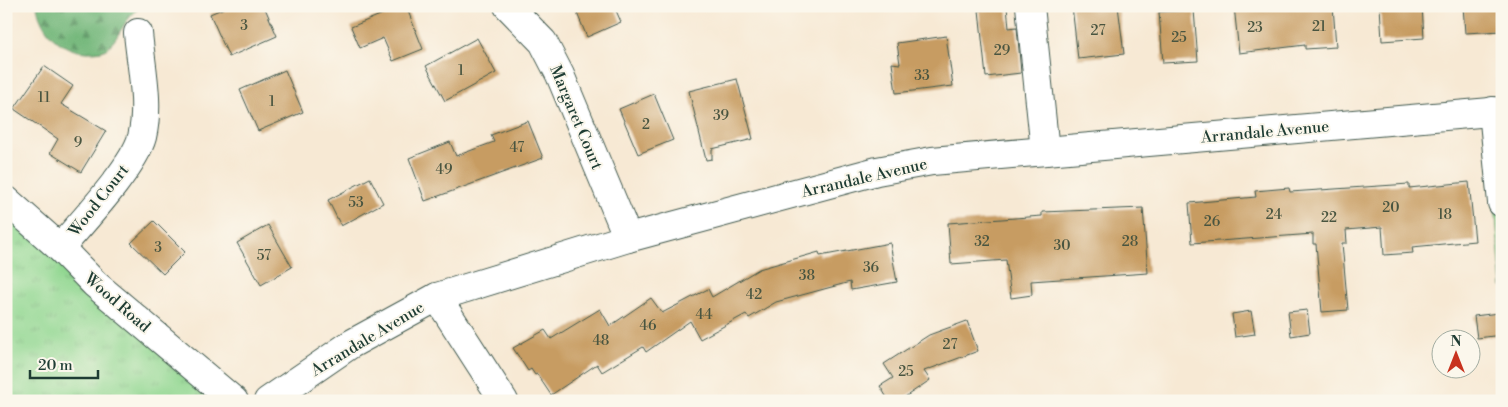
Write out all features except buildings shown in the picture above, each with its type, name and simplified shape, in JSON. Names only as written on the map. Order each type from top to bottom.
[{"type":"street","name":"Margaret Court","points":[[508,6],[543,42],[560,75],[628,238]]},
{"type":"street","points":[[1030,6],[1045,151]]},
{"type":"street","name":"Wood Court","points":[[60,248],[122,174],[142,138],[145,105],[138,33]]},
{"type":"street","name":"Arrandale Avenue","points":[[268,401],[351,344],[436,297],[628,238],[877,171],[932,161],[1497,111]]},
{"type":"street","points":[[1497,111],[1502,203]]},
{"type":"street","name":"Wood Road","points":[[6,200],[60,248],[95,284],[234,401]]},
{"type":"street","points":[[436,297],[504,401]]},
{"type":"green space","points":[[37,6],[141,6],[124,24],[106,49],[87,52],[69,48],[54,38],[43,24]]},
{"type":"green space","points":[[1502,111],[1502,287],[1487,112]]},
{"type":"green space","points":[[6,200],[234,401],[6,401]]}]
